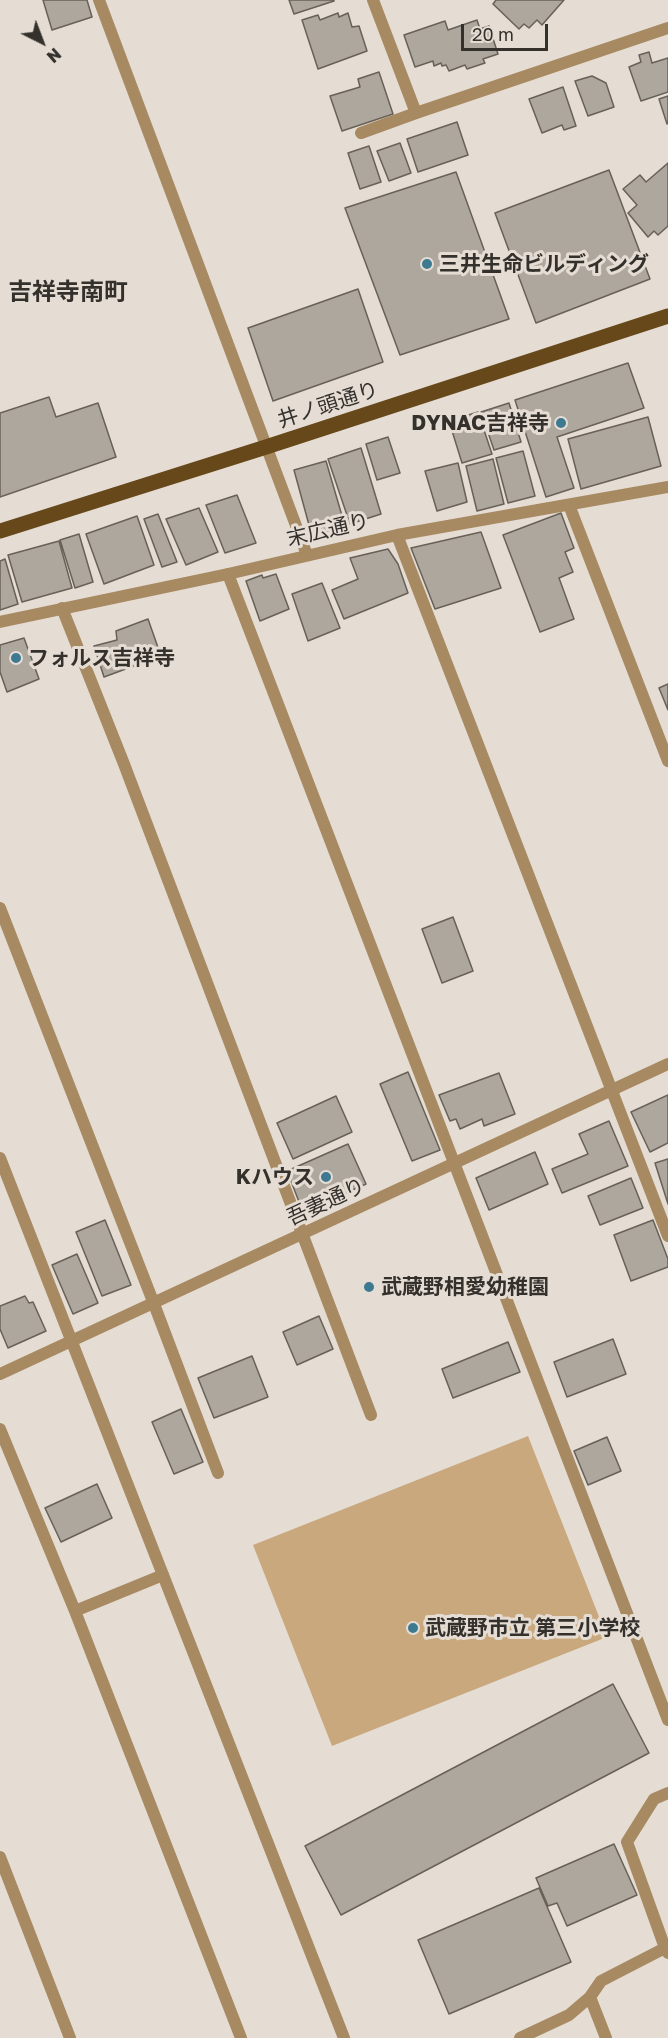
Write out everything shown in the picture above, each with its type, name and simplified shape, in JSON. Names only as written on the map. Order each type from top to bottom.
[{"type":"main road","name":"井ノ頭通り","points":[[0,531],[668,316]]},
{"type":"street","points":[[99,0],[307,555]]},
{"type":"street","points":[[373,0],[416,113]]},
{"type":"street","points":[[361,133],[668,28]]},
{"type":"street","name":"末広通り","points":[[0,622],[228,574],[397,534],[668,488]]},
{"type":"street","points":[[569,505],[668,761]]},
{"type":"street","points":[[397,534],[668,1236]]},
{"type":"street","points":[[228,574],[668,1720]]},
{"type":"street","points":[[62,608],[371,1416]]},
{"type":"street","points":[[0,908],[218,1473]]},
{"type":"street","name":"吾妻通り","points":[[0,1374],[668,1064]]},
{"type":"street","points":[[0,1158],[344,2038]]},
{"type":"street","points":[[0,1429],[75,1611],[241,2038]]},
{"type":"street","points":[[75,1611],[163,1575]]},
{"type":"street","points":[[520,2038],[569,2015],[590,1997],[601,1982],[666,1951],[627,1842],[654,1799],[668,1792]]},
{"type":"street","points":[[0,1857],[70,2038]]},
{"type":"street","points":[[590,1997],[606,2038]]},
{"type":"shaded area","points":[[528,1436],[607,1637],[332,1746],[253,1545]]},
{"type":"building","points":[[43,0],[87,0],[92,17],[52,30]]},
{"type":"building","points":[[289,0],[334,0],[334,1],[294,14]]},
{"type":"building","points":[[496,0],[564,0],[542,25],[537,20],[529,28],[524,24],[519,29],[493,4]]},
{"type":"building","points":[[338,13],[339,17],[348,13],[352,27],[359,26],[367,51],[318,69],[302,20],[318,15],[320,20]]},
{"type":"building","points":[[477,20],[480,29],[489,26],[498,54],[483,59],[485,63],[467,69],[465,65],[449,71],[446,65],[442,66],[441,63],[434,66],[433,61],[415,67],[404,35],[445,21],[448,30]]},
{"type":"building","points":[[649,52],[652,63],[668,58],[668,92],[641,101],[629,67],[641,62],[639,55]]},
{"type":"building","points":[[379,72],[393,114],[342,131],[330,96],[360,87],[358,79]]},
{"type":"building","points":[[592,76],[606,83],[614,107],[588,116],[575,81]]},
{"type":"building","points":[[563,87],[576,126],[564,130],[562,125],[542,133],[529,99]]},
{"type":"building","points":[[668,96],[668,123],[667,124],[659,99]]},
{"type":"building","points":[[457,122],[468,155],[418,172],[407,139]]},
{"type":"building","points":[[400,143],[411,173],[389,181],[377,151]]},
{"type":"building","points":[[369,146],[381,182],[360,189],[348,153]]},
{"type":"building","points":[[668,163],[668,226],[658,235],[654,231],[648,237],[628,213],[637,205],[623,189],[640,175],[646,182]]},
{"type":"building","points":[[609,170],[650,279],[536,323],[495,213]]},
{"type":"building","name":"三井生命ビルディング","points":[[456,172],[509,319],[400,355],[345,208]]},
{"type":"building","points":[[358,289],[383,362],[273,401],[248,328]]},
{"type":"building","name":"DYNAC吉祥寺","points":[[628,363],[644,408],[557,437],[574,488],[546,497],[515,400]]},
{"type":"building","points":[[49,397],[56,417],[98,403],[116,457],[0,497],[0,413]]},
{"type":"building","points":[[509,403],[521,442],[494,450],[481,412]]},
{"type":"building","points":[[478,412],[492,454],[462,463],[449,421]]},
{"type":"building","points":[[648,417],[661,466],[581,489],[568,439]]},
{"type":"building","points":[[388,437],[400,473],[377,480],[366,444]]},
{"type":"building","points":[[361,448],[381,514],[350,524],[328,459]]},
{"type":"building","points":[[523,451],[535,496],[508,503],[496,458]]},
{"type":"building","points":[[493,459],[504,504],[477,511],[466,466]]},
{"type":"building","points":[[326,461],[345,526],[312,536],[294,470]]},
{"type":"building","points":[[458,463],[467,502],[437,511],[425,471]]},
{"type":"building","points":[[237,495],[256,543],[225,553],[206,505]]},
{"type":"building","points":[[199,508],[218,552],[186,565],[166,519]]},
{"type":"building","points":[[561,513],[574,548],[565,552],[573,572],[559,578],[574,619],[540,632],[503,535]]},
{"type":"building","points":[[158,514],[177,562],[162,567],[144,519]]},
{"type":"building","points":[[137,516],[154,565],[104,584],[86,534]]},
{"type":"building","points":[[481,532],[501,588],[435,609],[411,548]]},
{"type":"building","points":[[79,534],[93,582],[75,588],[60,540]]},
{"type":"building","points":[[59,541],[72,588],[22,602],[8,555]]},
{"type":"building","points":[[388,549],[398,564],[408,593],[344,619],[332,590],[358,579],[350,558]]},
{"type":"building","points":[[5,559],[18,604],[0,610],[0,561]]},
{"type":"building","points":[[276,574],[289,609],[260,621],[246,581],[262,575],[263,578]]},
{"type":"building","points":[[322,583],[340,628],[308,641],[292,594]]},
{"type":"building","points":[[148,619],[161,656],[104,677],[94,646],[117,640],[116,631]]},
{"type":"building","name":"フォルス吉祥寺","points":[[24,638],[39,679],[7,692],[0,672],[0,645]]},
{"type":"building","points":[[668,684],[668,710],[659,688]]},
{"type":"building","points":[[453,917],[473,971],[442,983],[422,929]]},
{"type":"building","points":[[408,1072],[440,1150],[412,1161],[380,1084]]},
{"type":"building","points":[[499,1073],[515,1114],[484,1126],[482,1119],[460,1129],[456,1119],[450,1121],[439,1095]]},
{"type":"building","points":[[668,1095],[668,1143],[650,1152],[631,1112]]},
{"type":"building","points":[[336,1096],[352,1132],[293,1159],[277,1123]]},
{"type":"building","points":[[609,1121],[628,1166],[562,1193],[552,1169],[588,1154],[579,1134]]},
{"type":"building","name":"Kハウス","points":[[348,1144],[366,1184],[303,1212],[287,1171]]},
{"type":"building","points":[[535,1152],[548,1184],[489,1210],[476,1178]]},
{"type":"building","points":[[668,1159],[668,1204],[655,1163]]},
{"type":"building","points":[[631,1178],[643,1208],[600,1225],[588,1196]]},
{"type":"building","points":[[105,1220],[131,1285],[102,1296],[76,1232]]},
{"type":"building","points":[[653,1220],[668,1259],[668,1267],[631,1281],[614,1235]]},
{"type":"building","points":[[77,1254],[98,1303],[73,1314],[52,1265]]},
{"type":"building","points":[[25,1296],[29,1303],[33,1302],[46,1331],[8,1348],[0,1329],[0,1306]]},
{"type":"building","points":[[319,1316],[333,1349],[297,1365],[283,1332]]},
{"type":"building","points":[[613,1339],[626,1374],[567,1397],[554,1362]]},
{"type":"building","points":[[508,1342],[520,1372],[453,1398],[442,1369]]},
{"type":"building","points":[[252,1356],[268,1397],[214,1418],[198,1378]]},
{"type":"building","points":[[181,1409],[203,1462],[174,1474],[152,1422]]},
{"type":"building","points":[[607,1437],[621,1471],[588,1485],[574,1451]]},
{"type":"building","points":[[97,1484],[112,1518],[61,1542],[45,1508]]},
{"type":"building","points":[[613,1684],[649,1753],[341,1915],[305,1846]]},
{"type":"building","points":[[614,1844],[637,1895],[567,1926],[557,1903],[548,1906],[536,1878]]},
{"type":"building","points":[[539,1888],[571,1962],[449,2014],[418,1940]]},
{"type":"place","name":"三井生命ビルディング","points":[[427,264]]},
{"type":"place","name":"DYNAC吉祥寺","points":[[561,423]]},
{"type":"place","name":"フォルス吉祥寺","points":[[16,658]]},
{"type":"place","name":"Kハウス","points":[[326,1177]]},
{"type":"place","name":"武蔵野相愛幼稚園","points":[[369,1287]]},
{"type":"place","name":"武蔵野市立 第三小学校","points":[[413,1628]]},
{"type":"district","name":"吉祥寺南町","points":[[68,292]]}]
